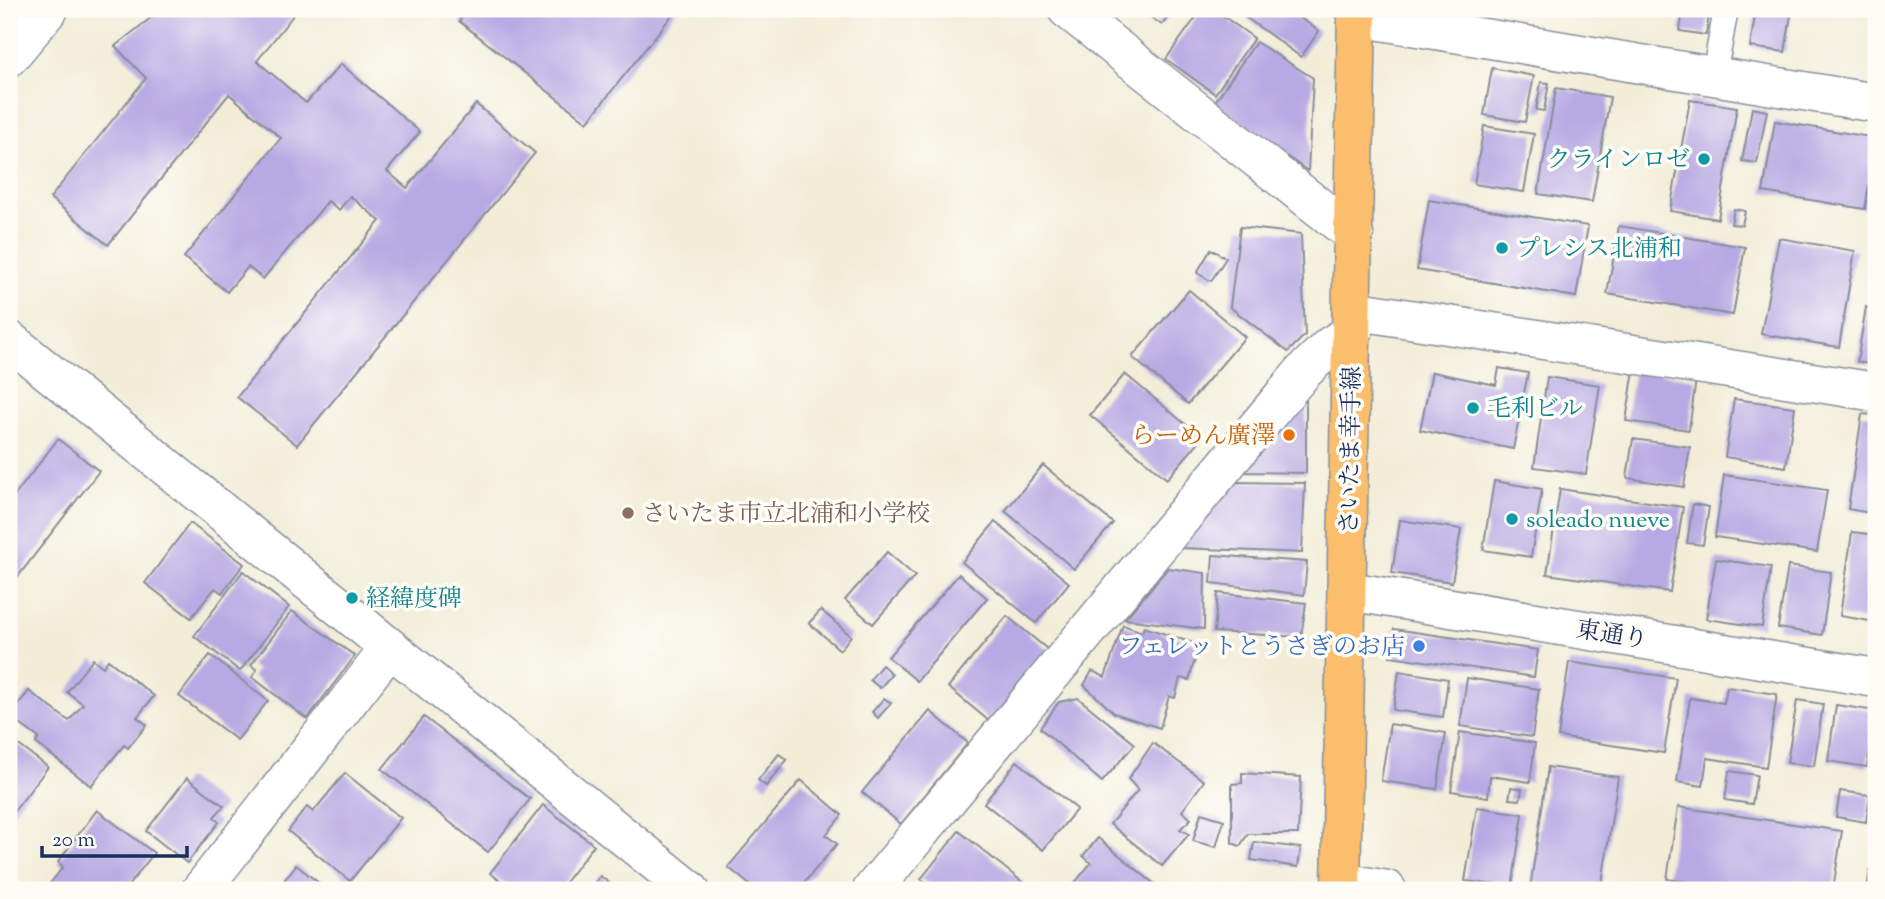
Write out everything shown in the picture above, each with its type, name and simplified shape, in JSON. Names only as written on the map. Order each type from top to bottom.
[{"type":"main road","name":"さいたま幸手線","points":[[1341,886],[1357,13]]},
{"type":"street","points":[[9,57],[49,9]]},
{"type":"street","points":[[1067,9],[1354,235]]},
{"type":"street","points":[[1357,13],[1876,103]]},
{"type":"street","points":[[872,890],[1303,372],[1352,321],[1876,392]]},
{"type":"street","points":[[9,341],[690,890]]},
{"type":"street","name":"東通り","points":[[1348,591],[1876,678]]},
{"type":"street","points":[[201,890],[388,649]]},
{"type":"street","points":[[1341,886],[1387,890]]},
{"type":"lane","points":[[1714,76],[1726,9]]},
{"type":"building","points":[[160,9],[298,9],[257,61],[306,103],[341,64],[420,132],[387,171],[407,188],[476,104],[535,153],[297,445],[237,397],[380,221],[350,196],[339,210],[328,201],[263,279],[248,267],[227,292],[184,257],[281,138],[229,94],[108,245],[50,198],[146,78],[115,46]]},
{"type":"building","points":[[469,9],[677,9],[587,122],[459,21]]},
{"type":"building","points":[[1139,9],[1174,9],[1162,25]]},
{"type":"building","points":[[1202,9],[1213,9],[1254,38],[1215,94],[1166,59]]},
{"type":"building","points":[[1234,9],[1287,9],[1319,31],[1301,57]]},
{"type":"building","points":[[1683,9],[1710,9],[1706,35],[1680,31]]},
{"type":"building","points":[[1756,9],[1792,9],[1785,52],[1750,47]]},
{"type":"building","points":[[1256,42],[1313,78],[1308,171],[1212,106]]},
{"type":"building","points":[[1492,68],[1534,76],[1525,122],[1484,115]]},
{"type":"building","points":[[1541,82],[1549,83],[1544,111],[1536,110]]},
{"type":"building","points":[[1556,88],[1610,97],[1592,202],[1538,194]]},
{"type":"building","name":"クラインロゼ","points":[[1690,100],[1737,107],[1718,219],[1670,211]]},
{"type":"building","points":[[1752,108],[1767,111],[1757,163],[1742,161]]},
{"type":"building","points":[[1775,121],[1876,138],[1865,209],[1763,192]]},
{"type":"building","points":[[1484,126],[1534,134],[1524,192],[1474,184]]},
{"type":"building","name":"プレシス北浦和","points":[[1429,200],[1588,226],[1576,297],[1417,270]]},
{"type":"building","points":[[1734,209],[1745,211],[1742,225],[1731,224]]},
{"type":"building","points":[[1619,226],[1745,247],[1733,315],[1607,294]]},
{"type":"building","points":[[1240,227],[1301,234],[1305,335],[1288,352],[1230,307]]},
{"type":"building","points":[[1779,238],[1855,251],[1839,347],[1761,334]]},
{"type":"building","points":[[1211,249],[1226,258],[1211,281],[1197,273]]},
{"type":"building","points":[[1189,290],[1245,337],[1188,404],[1132,357]]},
{"type":"building","points":[[1866,307],[1876,309],[1876,365],[1857,362]]},
{"type":"building","name":"毛利ビル","points":[[1499,368],[1528,373],[1513,449],[1420,430],[1432,372],[1496,385]]},
{"type":"building","points":[[1634,370],[1696,379],[1689,430],[1626,421]]},
{"type":"building","points":[[1125,374],[1202,438],[1167,479],[1090,415]]},
{"type":"building","points":[[1547,377],[1600,385],[1586,474],[1534,467]]},
{"type":"building","name":"らーめん廣澤","points":[[1306,398],[1306,473],[1243,472]]},
{"type":"building","points":[[1734,399],[1795,407],[1786,467],[1725,457]]},
{"type":"building","points":[[1862,414],[1876,415],[1876,514],[1848,509]]},
{"type":"building","points":[[58,439],[99,471],[16,579],[9,574],[9,503]]},
{"type":"building","points":[[1633,439],[1690,447],[1684,487],[1627,478]]},
{"type":"building","points":[[1043,465],[1113,523],[1074,569],[1005,511]]},
{"type":"building","points":[[1724,475],[1827,490],[1817,552],[1715,537]]},
{"type":"building","name":"soleado nueve","points":[[1494,481],[1542,489],[1531,557],[1483,550]]},
{"type":"building","points":[[1236,482],[1305,483],[1302,553],[1181,548]]},
{"type":"building","points":[[1560,489],[1683,507],[1670,592],[1547,574]]},
{"type":"building","points":[[1693,504],[1709,507],[1703,545],[1687,543]]},
{"type":"building","points":[[1400,520],[1461,529],[1452,582],[1392,573]]},
{"type":"building","points":[[995,522],[1069,583],[1036,623],[962,562]]},
{"type":"building","points":[[190,523],[244,564],[222,593],[215,588],[191,618],[145,583]]},
{"type":"building","points":[[1852,532],[1876,535],[1876,622],[1840,616]]},
{"type":"building","points":[[887,552],[915,576],[873,624],[845,600]]},
{"type":"building","points":[[1213,555],[1307,562],[1304,595],[1211,583]]},
{"type":"building","points":[[1716,559],[1771,567],[1762,627],[1706,619]]},
{"type":"building","points":[[1788,566],[1831,572],[1822,635],[1778,628]]},
{"type":"building","points":[[1168,568],[1205,573],[1204,629],[1125,619]]},
{"type":"building","points":[[243,571],[289,607],[240,671],[194,636]]},
{"type":"building","points":[[959,574],[987,598],[917,681],[888,657]]},
{"type":"building","points":[[1218,593],[1306,603],[1301,637],[1214,632]]},
{"type":"building","points":[[821,610],[851,636],[840,650],[809,623]]},
{"type":"building","points":[[292,611],[355,656],[307,719],[252,677],[257,670],[251,665]]},
{"type":"building","points":[[1007,616],[1053,654],[994,725],[948,687]]},
{"type":"building","points":[[1123,625],[1142,632],[1144,627],[1199,645],[1189,680],[1180,678],[1175,698],[1169,696],[1160,728],[1114,713],[1084,685],[1092,671],[1105,677]]},
{"type":"building","points":[[1394,629],[1538,650],[1534,677],[1390,656]]},
{"type":"building","points":[[210,655],[268,701],[237,740],[179,696]]},
{"type":"building","points":[[93,659],[103,667],[108,660],[154,696],[137,717],[147,725],[128,748],[124,745],[91,786],[36,743],[39,738],[9,716],[29,691],[69,721],[83,704],[67,692]]},
{"type":"building","points":[[1569,662],[1676,678],[1664,753],[1558,737]]},
{"type":"building","points":[[882,665],[892,674],[880,688],[870,680]]},
{"type":"building","points":[[1399,671],[1448,679],[1443,717],[1393,710]]},
{"type":"building","points":[[1467,678],[1539,689],[1532,737],[1460,726]]},
{"type":"building","points":[[1727,687],[1777,694],[1766,767],[1707,758],[1703,786],[1677,782],[1690,698],[1724,703]]},
{"type":"building","points":[[884,698],[891,703],[878,718],[872,712]]},
{"type":"building","points":[[1078,698],[1135,744],[1102,782],[1040,728],[1059,702]]},
{"type":"building","points":[[1797,700],[1823,704],[1814,766],[1787,763]]},
{"type":"building","points":[[1836,705],[1876,711],[1867,767],[1828,761]]},
{"type":"building","points":[[930,711],[968,743],[901,824],[862,792]]},
{"type":"building","points":[[424,717],[530,799],[488,852],[382,769]]},
{"type":"building","points":[[1390,724],[1446,733],[1437,789],[1381,781]]},
{"type":"building","points":[[1460,732],[1535,743],[1530,782],[1490,776],[1488,797],[1451,791]]},
{"type":"building","points":[[16,743],[48,767],[9,818],[9,753]]},
{"type":"building","points":[[1153,743],[1204,781],[1182,811],[1191,819],[1180,829],[1189,834],[1162,866],[1110,824],[1138,790],[1128,779]]},
{"type":"building","points":[[779,754],[787,760],[766,786],[758,780]]},
{"type":"building","points":[[1017,761],[1077,809],[1043,850],[984,803]]},
{"type":"building","points":[[1548,767],[1618,777],[1601,890],[1530,889]]},
{"type":"building","points":[[1729,771],[1757,775],[1752,804],[1725,800]]},
{"type":"building","points":[[345,773],[401,818],[350,881],[288,831],[307,807],[313,812]]},
{"type":"building","points":[[1242,773],[1301,777],[1298,834],[1248,834],[1240,846],[1232,843],[1232,784],[1242,783]]},
{"type":"building","points":[[187,778],[224,806],[214,817],[219,822],[187,863],[146,831]]},
{"type":"building","points":[[801,780],[842,815],[826,835],[837,844],[798,890],[756,890],[728,867]]},
{"type":"building","points":[[1511,787],[1522,789],[1520,800],[1509,799]]},
{"type":"building","points":[[1840,791],[1870,795],[1866,822],[1836,817]]},
{"type":"building","points":[[543,805],[594,845],[559,890],[513,890],[490,873]]},
{"type":"building","points":[[1477,807],[1523,814],[1512,887],[1465,881]]},
{"type":"building","points":[[1678,807],[1842,831],[1833,890],[1741,890],[1667,879]]},
{"type":"building","points":[[97,810],[154,853],[125,890],[45,890],[63,867],[58,862]]},
{"type":"building","points":[[1201,813],[1224,820],[1216,847],[1193,841]]},
{"type":"building","points":[[959,831],[1026,885],[1022,890],[936,890],[921,879]]},
{"type":"building","points":[[1098,838],[1162,890],[1069,890],[1091,863],[1083,856]]},
{"type":"building","points":[[1254,842],[1301,848],[1298,867],[1251,860]]},
{"type":"building","points":[[296,865],[328,890],[277,890]]},
{"type":"building","points":[[1870,870],[1876,871],[1876,890],[1867,890]]},
{"type":"building","points":[[600,876],[619,890],[589,890]]},
{"type":"place","name":"クラインロゼ","points":[[1704,159]]},
{"type":"place","name":"プレシス北浦和","points":[[1502,248]]},
{"type":"place","name":"毛利ビル","points":[[1473,408]]},
{"type":"place","name":"らーめん廣澤","points":[[1289,435]]},
{"type":"place","name":"さいたま市立北浦和小学校","points":[[628,513]]},
{"type":"place","name":"soleado nueve","points":[[1512,519]]},
{"type":"place","name":"経緯度碑","points":[[352,598]]},
{"type":"place","name":"フェレットとうさぎのお店","points":[[1419,646]]}]
